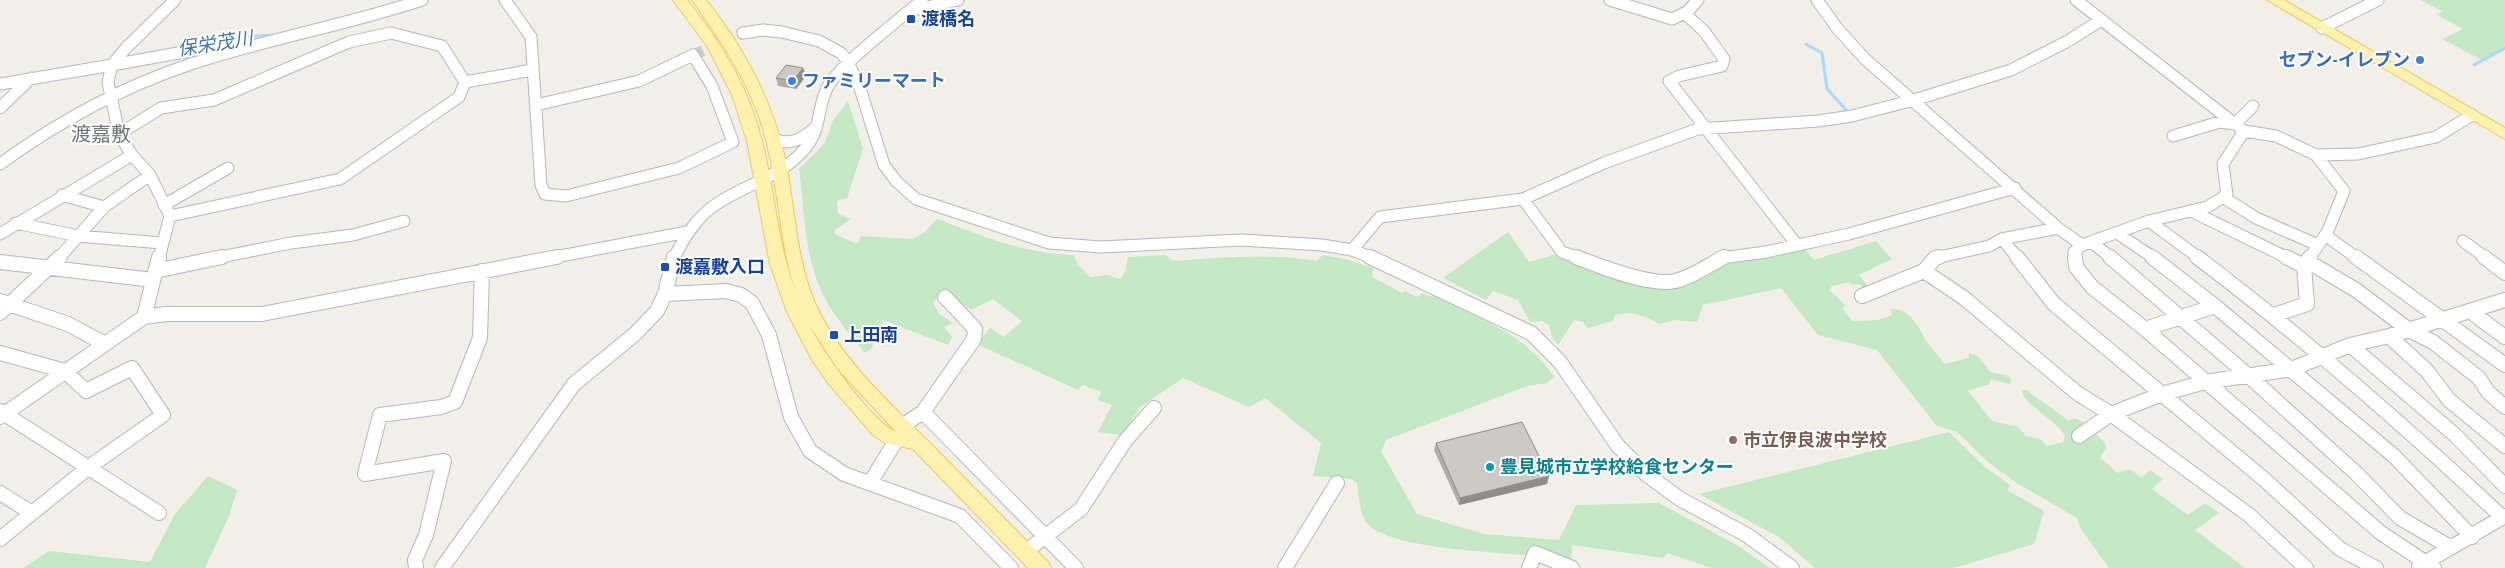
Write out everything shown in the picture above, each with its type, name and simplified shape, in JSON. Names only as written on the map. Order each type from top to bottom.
[{"type":"main road","points":[[680,0],[715,46],[732,78],[753,133],[778,265],[785,291],[802,330],[813,350],[848,396],[887,437],[899,433]]},
{"type":"main road","points":[[699,0],[728,38],[758,94],[773,138],[795,261],[808,303],[820,326],[850,370],[899,433],[918,443],[1041,568]]},
{"type":"main road","points":[[2274,0],[2505,134]]},
{"type":"street","points":[[144,317],[162,242],[167,211],[150,175],[132,155],[119,134],[108,82],[112,66],[126,48],[175,0]]},
{"type":"street","points":[[0,164],[63,121],[112,95],[169,72],[219,55],[422,0]]},
{"type":"street","points":[[505,0],[531,37],[541,185],[546,194],[566,196],[680,168],[733,142],[718,98],[707,74],[693,55],[640,81],[536,105]]},
{"type":"street","points":[[442,568],[574,384],[635,334],[656,311],[664,294],[672,262],[687,232],[714,205],[779,170],[806,147],[819,124],[823,96],[828,87],[849,63],[922,0]]},
{"type":"street","points":[[907,12],[958,0]]},
{"type":"street","points":[[1610,0],[1672,19],[1684,14],[1698,0]]},
{"type":"street","points":[[1817,0],[1837,28],[1865,59],[2015,188],[2058,228],[2087,244],[2181,318],[2250,377],[2357,474],[2400,518],[2450,547]]},
{"type":"street","points":[[2076,0],[2240,128]]},
{"type":"street","points":[[2322,28],[2378,0]]},
{"type":"street","points":[[1684,14],[1704,31],[1724,59],[1722,66],[1679,76],[1669,81],[1797,245]]},
{"type":"street","points":[[1352,250],[1380,218],[1523,199],[1604,163],[1698,129],[1818,121],[1852,116],[1914,100],[2011,70],[2068,41],[2102,20]]},
{"type":"street","points":[[743,33],[760,29],[771,29],[808,38],[834,49],[849,63],[882,160],[898,185],[916,199],[1049,243],[1101,247],[1242,240],[1322,245],[1352,250],[1392,266],[1531,334],[1560,362],[1618,446],[1646,474],[1680,499],[1747,535],[1792,568]]},
{"type":"street","points":[[119,134],[161,108],[214,100],[267,80],[349,42],[391,33],[442,46],[465,82]]},
{"type":"street","points":[[0,84],[112,66],[281,34],[286,38]]},
{"type":"street","points":[[465,82],[534,70]]},
{"type":"street","points":[[0,108],[30,78]]},
{"type":"street","points":[[167,211],[340,178],[360,167],[459,97],[465,82]]},
{"type":"street","points":[[2149,221],[2274,315],[2408,429],[2504,516],[2472,537],[2450,547],[2425,566],[2381,534],[2145,329],[2092,287],[2076,268],[2074,252],[2087,244],[2149,221],[2207,206],[2227,195],[2223,164],[2252,106]]},
{"type":"street","points":[[2316,155],[2358,154],[2436,136],[2472,115]]},
{"type":"street","points":[[2172,136],[2220,122],[2276,136],[2316,155],[2344,191],[2322,240],[2306,264],[2306,304],[2274,315]]},
{"type":"street","points":[[773,138],[782,142],[798,141],[819,124]]},
{"type":"street","points":[[0,234],[62,195],[132,155]]},
{"type":"street","points":[[167,211],[228,168]]},
{"type":"street","points":[[3,307],[50,268],[104,208],[150,175]]},
{"type":"street","points":[[1523,199],[1562,252],[1612,270],[1655,281],[1678,281],[1724,257],[1766,252],[1849,234],[2015,188]]},
{"type":"street","points":[[62,195],[104,208]]},
{"type":"street","points":[[2223,197],[2230,204],[2256,217],[2322,240],[2442,320],[2505,365]]},
{"type":"street","points":[[2191,211],[2306,264],[2356,290],[2409,330],[2433,342],[2479,378],[2488,392],[2505,407]]},
{"type":"street","points":[[0,262],[154,276],[291,244],[353,235],[404,221]]},
{"type":"street","points":[[16,223],[78,236],[162,242]]},
{"type":"street","points":[[1862,296],[1924,271],[1936,258],[1989,246],[2002,239],[2058,228]]},
{"type":"street","points":[[159,513],[89,467],[2,414],[144,317],[166,314],[262,314],[687,232]]},
{"type":"street","points":[[2117,233],[2166,267],[2215,306],[2394,456],[2472,537]]},
{"type":"street","points":[[2002,239],[2054,304],[2265,480],[2340,549],[2376,568]]},
{"type":"street","points":[[2462,242],[2505,272]]},
{"type":"street","points":[[1924,271],[1964,298],[2077,393],[2111,414],[2249,515],[2306,568]]},
{"type":"street","points":[[416,568],[415,560],[426,535],[444,461],[366,474],[380,415],[441,407],[455,402],[480,338],[482,272]]},
{"type":"street","points":[[664,294],[726,291],[741,295],[752,303],[769,335],[791,417],[810,451],[844,474],[960,516],[1011,568]]},
{"type":"street","points":[[870,483],[899,433],[923,412],[974,339],[975,329],[945,297]]},
{"type":"street","points":[[2079,436],[2111,414],[2162,394],[2205,382],[2250,377],[2292,369],[2350,345],[2389,336],[2505,300]]},
{"type":"street","points":[[2145,329],[2215,306]]},
{"type":"street","points":[[3,307],[68,324],[105,344]]},
{"type":"street","points":[[2471,312],[2505,337]]},
{"type":"street","points":[[2389,336],[2427,371],[2450,400],[2505,446]]},
{"type":"street","points":[[2350,345],[2455,435],[2505,486]]},
{"type":"street","points":[[0,353],[65,371],[86,391],[132,368],[163,415],[89,467],[0,539]]},
{"type":"street","points":[[1025,552],[1081,508],[1125,441],[1154,408]]},
{"type":"street","points":[[923,412],[1044,538],[1076,568]]},
{"type":"street","points":[[1285,568],[1337,484]]},
{"type":"street","points":[[0,493],[32,513]]},
{"type":"street","points":[[1529,568],[1535,553],[1572,568]]},
{"type":"green space","points":[[2421,0],[2505,0],[2505,47],[2482,60],[2442,39],[2463,29],[2437,15],[2442,11]]},
{"type":"green space","points":[[848,101],[863,149],[847,198],[837,201],[838,214],[851,219],[835,230],[835,234],[857,244],[861,236],[913,239],[925,232],[937,219],[1004,243],[1037,251],[1074,255],[1077,264],[1090,277],[1107,275],[1120,279],[1125,272],[1128,257],[1165,255],[1173,261],[1262,256],[1316,261],[1323,255],[1345,259],[1373,268],[1372,277],[1402,293],[1405,291],[1417,297],[1422,293],[1430,297],[1432,295],[1499,328],[1530,349],[1554,377],[1547,383],[1527,386],[1386,440],[1381,451],[1417,514],[1484,534],[1559,540],[1576,505],[1659,503],[1735,544],[1770,568],[1711,568],[1668,553],[1663,558],[1572,545],[1571,565],[1546,558],[1441,547],[1393,538],[1376,530],[1365,520],[1360,507],[1357,482],[1350,479],[1313,476],[1321,443],[1265,398],[1249,407],[1183,378],[1140,407],[1122,435],[1098,432],[1112,405],[1098,400],[1101,392],[1083,385],[1078,390],[977,344],[990,328],[1004,337],[1022,321],[993,299],[971,310],[945,292],[933,302],[938,313],[953,323],[944,327],[952,337],[948,345],[883,320],[871,349],[865,353],[834,314],[813,269],[806,236],[799,169],[824,144],[832,122]]},
{"type":"green space","points":[[1508,232],[1529,262],[1557,254],[1645,285],[1717,264],[1804,248],[1814,260],[1876,241],[1892,259],[1859,275],[1869,287],[1863,288],[1859,284],[1853,285],[1850,282],[1832,286],[1829,290],[1845,305],[1843,309],[1852,321],[1878,320],[1892,315],[1891,309],[1899,310],[1910,316],[1945,364],[1969,358],[1969,353],[1978,356],[1990,372],[2006,375],[2011,379],[2010,384],[1991,379],[1989,384],[1968,391],[1992,421],[2018,427],[2026,436],[2040,439],[2047,446],[2063,442],[2065,436],[2061,430],[2028,401],[2022,390],[2026,390],[2069,421],[2075,418],[2086,424],[2105,443],[2106,448],[2100,458],[2118,473],[2130,469],[2142,478],[2150,470],[2163,479],[2152,489],[2188,515],[2205,503],[2219,513],[2195,530],[2245,568],[2109,568],[2081,529],[2077,518],[2017,483],[1988,462],[1957,432],[1937,426],[1877,350],[1818,335],[1781,288],[1703,305],[1697,322],[1675,320],[1659,324],[1643,316],[1627,313],[1615,315],[1613,321],[1588,328],[1583,322],[1574,320],[1558,345],[1552,337],[1549,325],[1542,321],[1530,322],[1518,300],[1493,291],[1486,300],[1443,278]]},
{"type":"green space","points":[[1949,432],[1985,467],[2010,485],[2007,490],[2044,511],[2034,544],[1954,568],[1815,568],[1779,537],[1699,494]]},
{"type":"green space","points":[[208,476],[237,490],[229,516],[205,568],[23,568],[49,551],[150,562],[175,514]]},
{"type":"building","points":[[786,65],[803,68],[793,81],[776,78]]},
{"type":"building","name":"豊見城市立学校給食センター","points":[[1522,422],[1549,476],[1460,498],[1436,443]]},
{"type":"waterway","name":"保栄茂川","points":[[243,37],[274,35]]},
{"type":"waterway","points":[[1806,44],[1822,53],[1827,89],[1848,112]]},
{"type":"waterway","points":[[2474,65],[2505,48]]},
{"type":"tunnel","points":[[693,55],[743,33]]},
{"type":"place","name":"渡橋名","points":[[911,19]]},
{"type":"place","name":"セブン-イレブン","points":[[2420,60]]},
{"type":"place","name":"ファミリーマート","points":[[792,81]]},
{"type":"place","name":"渡嘉敷入口","points":[[665,267]]},
{"type":"place","name":"上田南","points":[[834,335]]},
{"type":"place","name":"市立伊良波中学校","points":[[1733,440]]},
{"type":"place","name":"豊見城市立学校給食センター","points":[[1490,467]]},
{"type":"district","name":"渡嘉敷","points":[[101,134]]}]
